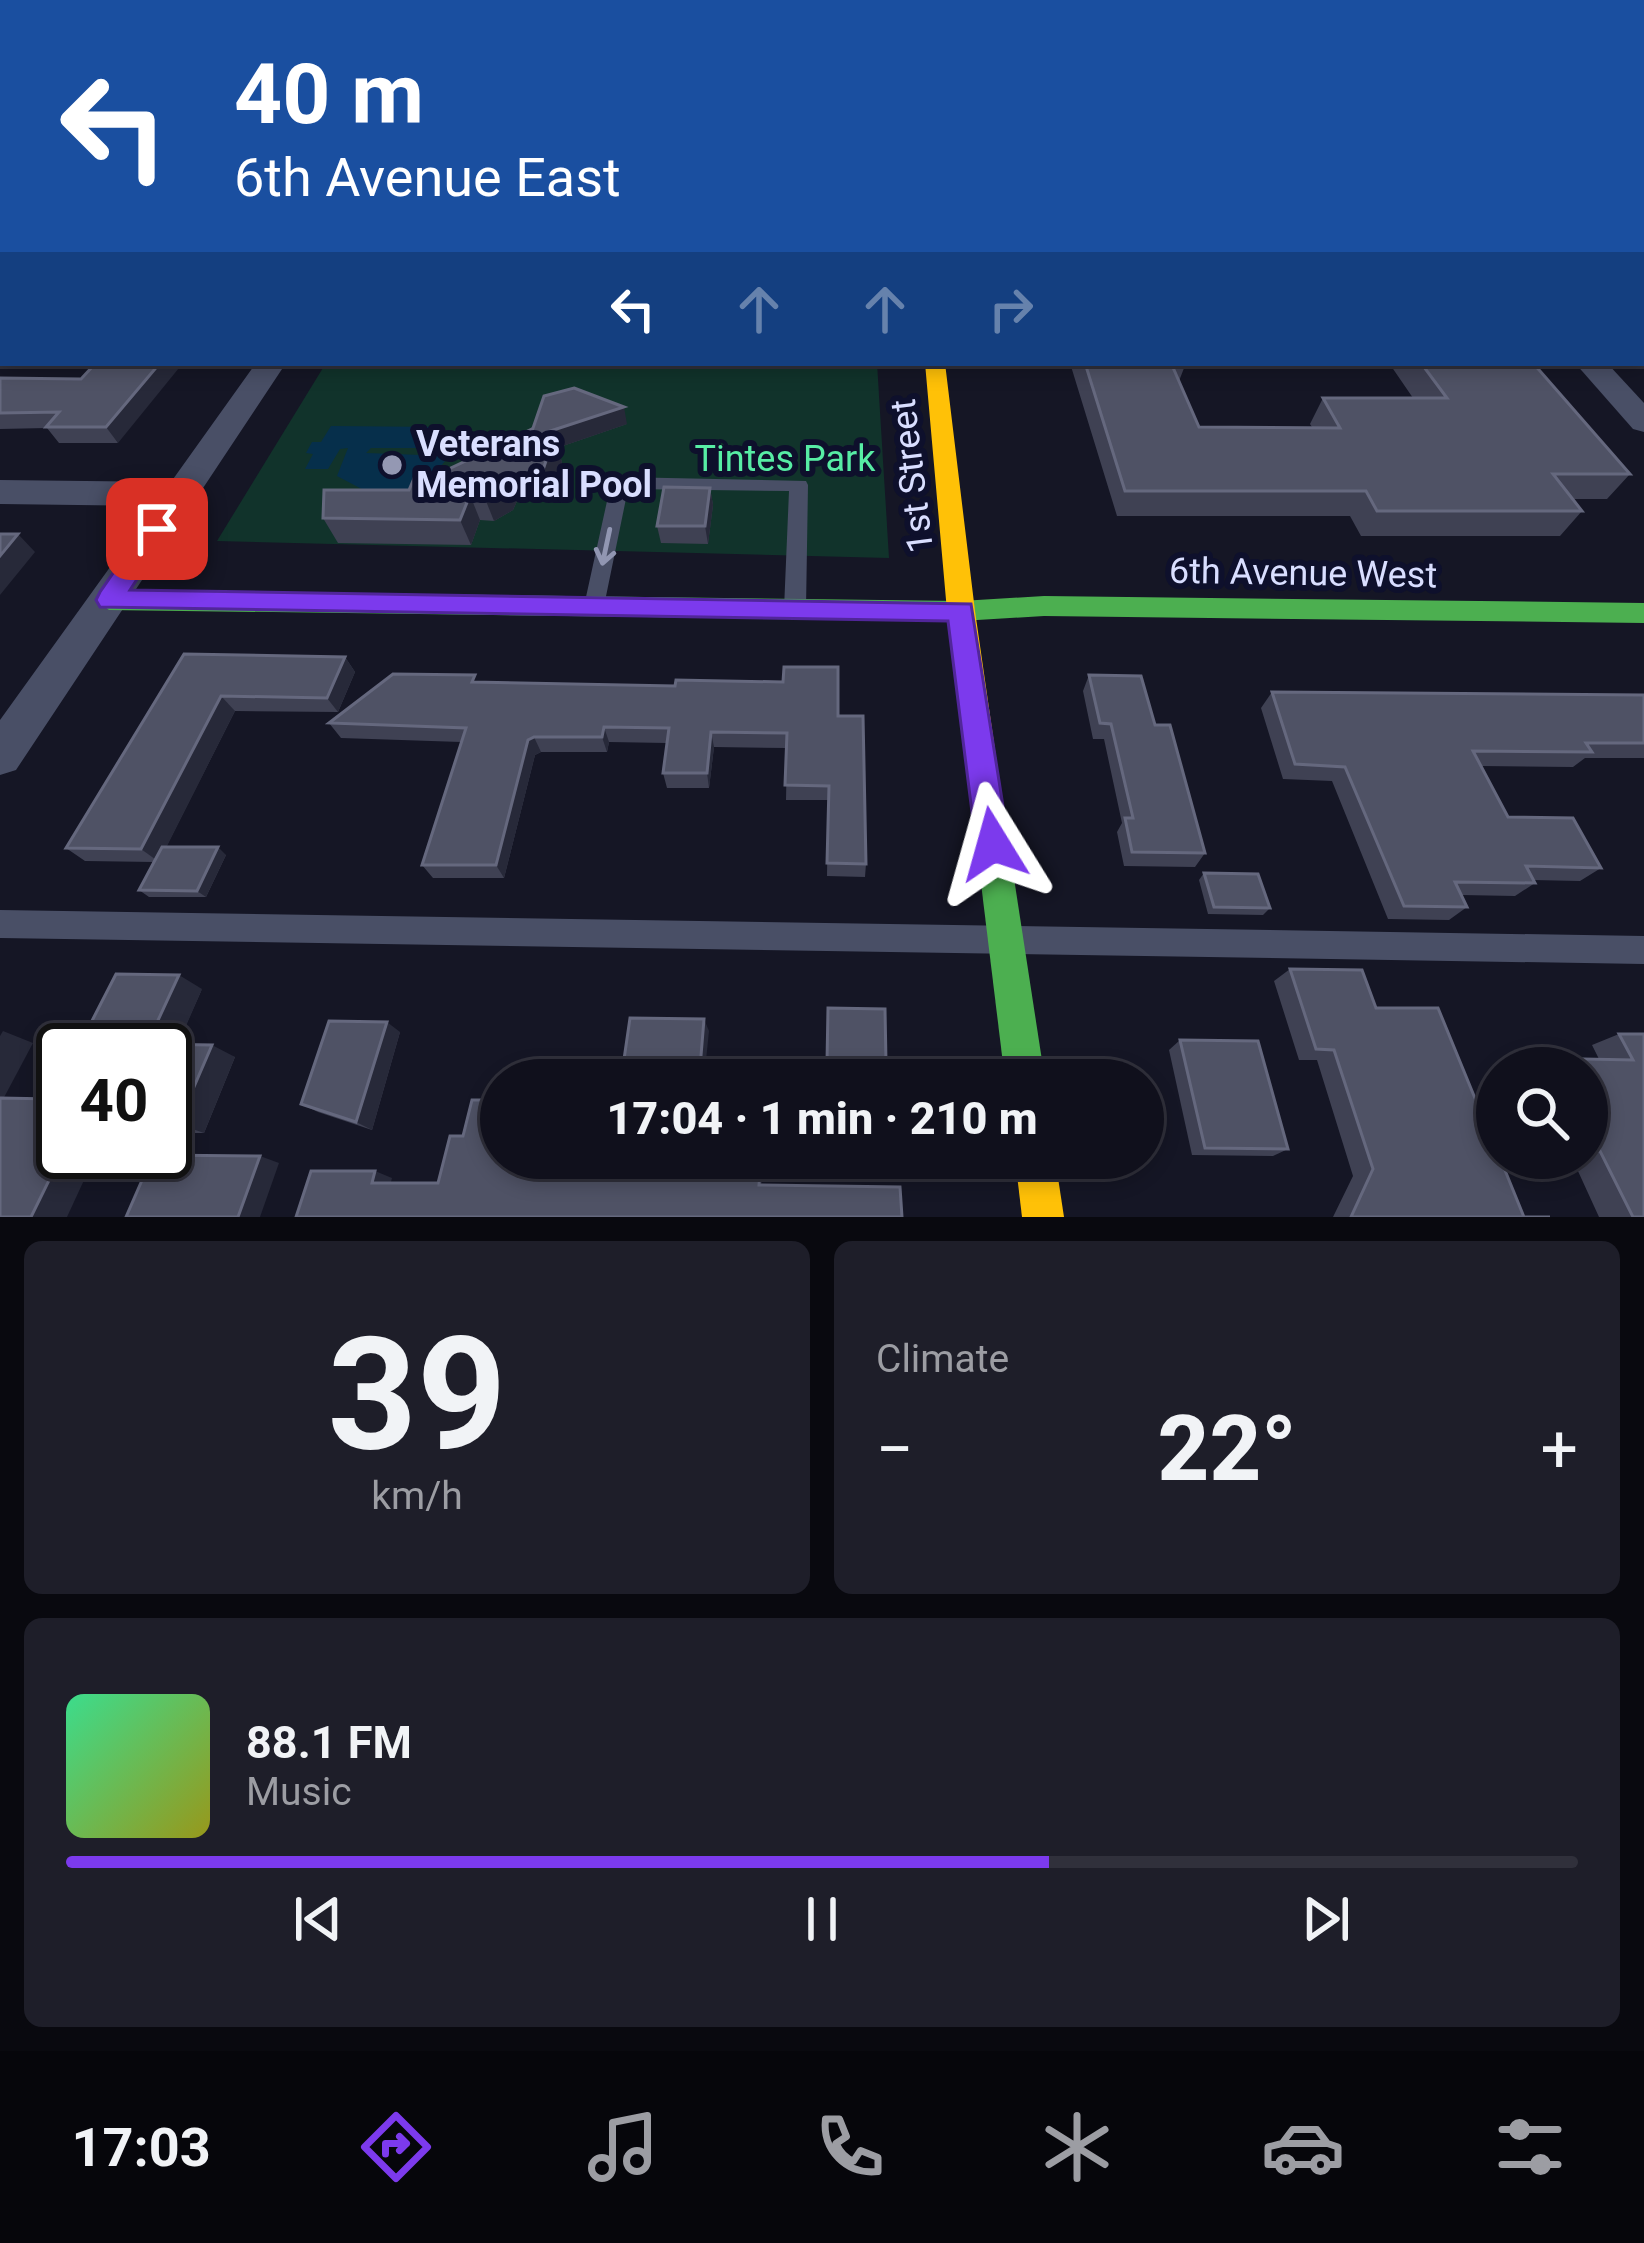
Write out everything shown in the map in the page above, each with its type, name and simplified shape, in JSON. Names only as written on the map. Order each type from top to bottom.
[{"type":"street","points":[[0,756],[269,366]]},
{"type":"street","name":"1st Street","points":[[935,366],[961,611],[1022,1059]]},
{"type":"street","points":[[1593,366],[1639,412]]},
{"type":"street","points":[[0,492],[181,494]]},
{"type":"street","name":"6th Avenue West","points":[[109,600],[961,611],[1044,606],[1644,613]]},
{"type":"street","points":[[1038,1179],[1043,1217]]},
{"type":"lane","points":[[594,606],[620,483],[799,485],[795,609]]},
{"type":"lane","points":[[0,924],[1644,950]]},
{"type":"green space","name":"Tintes Park","points":[[324,366],[877,366],[889,558],[217,541]]},
{"type":"water","name":"Veterans Memorial Pool","points":[[331,426],[440,427],[431,448],[371,448],[366,453],[449,456],[429,481],[394,506],[337,476],[348,448],[340,449],[328,469],[305,469],[313,454],[306,453],[312,442],[321,442]]},
{"type":"building","points":[[93,366],[157,366],[106,427],[46,427],[59,412],[0,413],[0,378],[81,379]]},
{"type":"building","points":[[1086,366],[1172,366],[1199,427],[1340,428],[1323,398],[1447,398],[1423,366],[1536,366],[1630,474],[1553,474],[1582,511],[1377,511],[1366,491],[1125,491]]},
{"type":"building","points":[[574,388],[624,407],[532,437],[544,396]]},
{"type":"building","points":[[530,430],[527,436],[554,437],[541,476],[508,476],[504,485],[484,496],[470,495],[460,520],[323,518],[324,490],[409,490],[415,476],[448,476],[436,475],[489,450],[493,436],[517,436]]},
{"type":"building","points":[[664,487],[710,488],[705,526],[657,526]]},
{"type":"building","points":[[0,534],[18,534],[0,556]]},
{"type":"building","points":[[184,654],[345,657],[327,698],[221,696],[141,849],[66,848]]},
{"type":"building","points":[[784,667],[838,667],[838,716],[863,716],[866,864],[827,863],[829,786],[785,785],[787,733],[711,732],[707,773],[663,773],[669,728],[604,727],[602,737],[528,740],[496,865],[422,865],[466,728],[329,723],[393,674],[475,675],[472,682],[675,686],[676,680],[783,682]]},
{"type":"building","points":[[1089,675],[1141,676],[1155,725],[1170,725],[1205,853],[1132,852],[1125,818],[1133,818],[1111,724],[1100,723]]},
{"type":"building","points":[[1272,692],[1644,695],[1644,743],[1586,743],[1592,752],[1473,751],[1508,817],[1573,818],[1601,868],[1526,866],[1535,883],[1455,882],[1467,907],[1404,906],[1345,767],[1295,764]]},
{"type":"building","points":[[162,847],[218,847],[197,891],[139,890]]},
{"type":"building","points":[[1204,873],[1258,874],[1270,908],[1214,907]]},
{"type":"building","points":[[1290,969],[1362,970],[1376,1008],[1438,1008],[1476,1101],[1476,1179],[1509,1179],[1524,1217],[1351,1217],[1373,1169],[1334,1050],[1316,1049]]},
{"type":"building","points":[[116,974],[179,975],[157,1023],[91,1023]]},
{"type":"building","points":[[828,1008],[885,1009],[886,1059],[827,1059]]},
{"type":"building","points":[[630,1018],[704,1019],[701,1059],[624,1059]]},
{"type":"building","points":[[329,1021],[387,1022],[356,1122],[301,1104]]},
{"type":"building","points":[[1619,1034],[1644,1034],[1644,1217],[1633,1217],[1608,1167],[1608,1059],[1633,1060]]},
{"type":"building","points":[[1180,1040],[1258,1041],[1288,1149],[1205,1148]]},
{"type":"building","points":[[192,1045],[212,1045],[192,1091]]},
{"type":"building","points":[[0,1098],[36,1099],[36,1179],[50,1179],[31,1217],[0,1217]]},
{"type":"building","points":[[472,1100],[480,1100],[480,1179],[759,1179],[759,1185],[900,1187],[902,1217],[296,1217],[311,1171],[375,1171],[372,1183],[438,1183],[450,1136],[463,1136]]},
{"type":"building","points":[[192,1155],[260,1156],[238,1217],[126,1217],[143,1179],[192,1179]]},
{"type":"traffic: fast","points":[[109,600],[961,611],[1044,606],[1644,613]]},
{"type":"traffic: fast","points":[[990,826],[1022,1059]]},
{"type":"traffic: slow","points":[[935,366],[990,826]]},
{"type":"traffic: slow","points":[[1038,1179],[1043,1217]]},
{"type":"place","name":"Veterans Memorial Pool","points":[[392,465]]},
{"type":"route","points":[[157,529],[109,600],[961,611],[993,844]]}]
